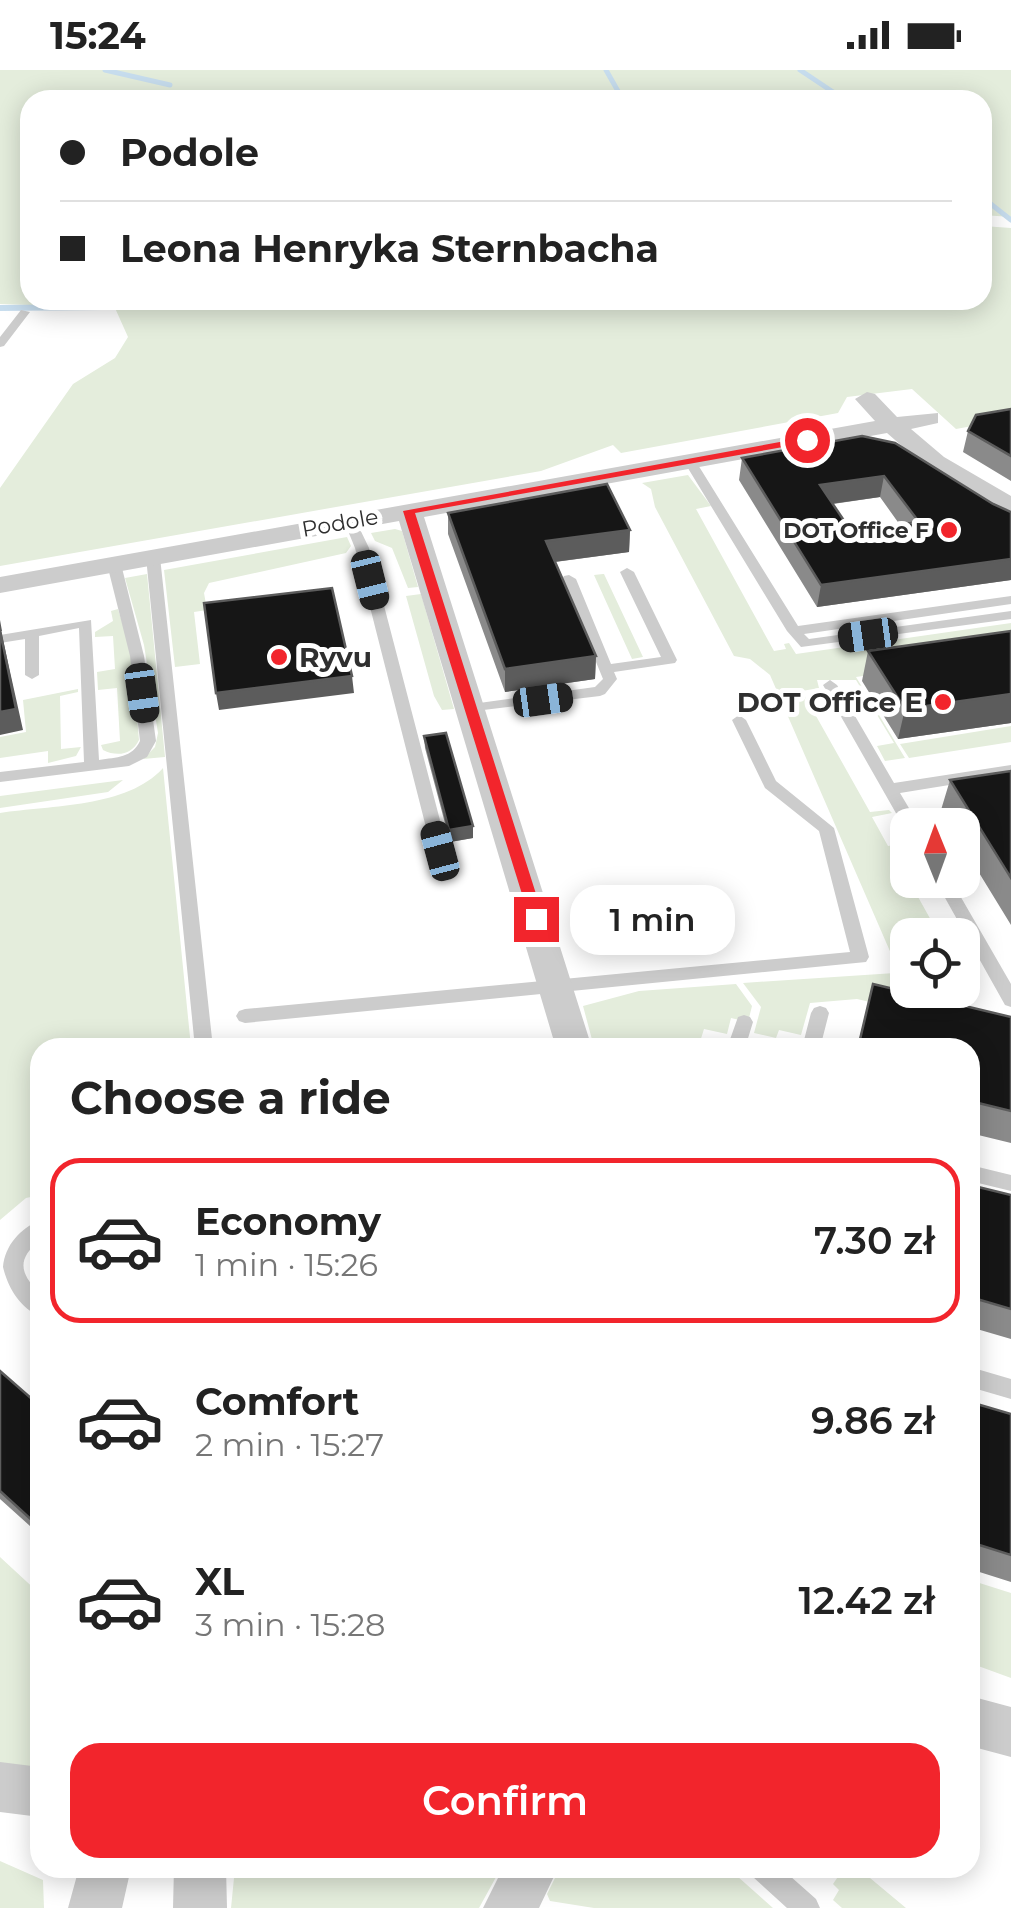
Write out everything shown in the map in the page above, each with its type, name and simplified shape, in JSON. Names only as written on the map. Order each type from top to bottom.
[{"type":"street","points":[[866,398],[935,462],[1011,507]]},
{"type":"street","name":"Podole","points":[[0,585],[930,418]]},
{"type":"street","points":[[408,511],[571,1038]]},
{"type":"street","points":[[980,1724],[1011,1732]]},
{"type":"street","points":[[0,1787],[30,1791]]},
{"type":"street","points":[[95,1908],[102,1878]]},
{"type":"street","points":[[200,1878],[200,1908]]},
{"type":"street","points":[[510,1908],[526,1878]]},
{"type":"lane","points":[[0,344],[25,312]]},
{"type":"lane","points":[[690,460],[794,631],[806,644],[933,622],[1011,615]]},
{"type":"lane","points":[[350,521],[362,548],[440,851]]},
{"type":"lane","points":[[153,557],[203,1038]]},
{"type":"lane","points":[[0,778],[128,760],[142,753],[148,741],[137,656],[114,564]]},
{"type":"lane","points":[[607,669],[670,660],[627,572]]},
{"type":"lane","points":[[472,710],[600,691],[610,679],[569,578]]},
{"type":"lane","points":[[794,631],[1011,600]]},
{"type":"lane","points":[[0,639],[86,623],[92,765]]},
{"type":"lane","points":[[32,633],[32,675]]},
{"type":"lane","points":[[830,685],[901,808]]},
{"type":"lane","points":[[245,1016],[475,997],[556,984],[860,957],[826,828],[770,784],[739,720]]},
{"type":"lane","points":[[890,790],[1011,770]]},
{"type":"lane","points":[[953,898],[1011,1000]]},
{"type":"lane","points":[[814,1038],[820,1014]]},
{"type":"lane","points":[[739,1038],[744,1022]]},
{"type":"lane","points":[[980,1176],[1011,1184]]},
{"type":"lane","points":[[30,1239],[18,1249],[12,1269],[16,1284],[30,1297]]},
{"type":"lane","points":[[980,1380],[1011,1389]]},
{"type":"lane","points":[[773,1878],[807,1908]]},
{"type":"green space","points":[[0,70],[1011,70],[1011,217],[992,216],[992,90],[20,90],[20,305],[0,304]]},
{"type":"green space","points":[[992,227],[1011,228],[1011,419],[956,429],[912,389],[847,397],[838,413],[621,453],[613,445],[541,471],[0,566],[0,488],[73,384],[115,358],[128,337],[116,310],[992,310]]},
{"type":"green space","points":[[688,475],[711,506],[696,509],[774,651],[786,649],[784,644],[789,643],[796,654],[1011,623],[1011,654],[856,677],[905,758],[885,761],[877,746],[894,743],[856,680],[817,680],[819,688],[802,691],[870,812],[890,811],[872,817],[890,846],[890,898],[919,898],[930,918],[890,918],[890,951],[770,675],[750,659],[734,656],[655,507],[651,489],[642,483]]},
{"type":"green space","points":[[402,531],[418,587],[408,588],[392,548],[375,541],[371,533]]},
{"type":"green space","points":[[347,537],[351,546],[346,553],[209,583],[204,593],[207,610],[194,612],[200,664],[175,667],[164,570]]},
{"type":"green space","points":[[147,574],[165,757],[143,759],[155,747],[158,733],[144,645],[125,578]]},
{"type":"green space","points":[[604,574],[643,657],[632,659],[594,575]]},
{"type":"green space","points":[[421,594],[454,709],[442,710],[434,696],[406,596]]},
{"type":"green space","points":[[118,609],[131,651],[139,740],[128,752],[114,754],[101,745],[120,741],[117,688],[98,690],[97,672],[115,669],[113,636],[95,637],[95,632],[113,621],[111,611]]},
{"type":"green space","points":[[78,689],[60,696],[61,749],[81,747],[76,756],[48,763],[48,751],[0,758],[0,737],[26,732],[23,700]]},
{"type":"green space","points":[[1011,726],[1011,742],[909,758],[900,744]]},
{"type":"green space","points":[[163,768],[190,1038],[30,1038],[30,1197],[0,1220],[0,813],[109,798],[148,781]]},
{"type":"green space","points":[[123,780],[108,792],[0,808],[0,796]]},
{"type":"green space","points":[[890,973],[890,1005],[857,999],[810,1003],[801,1035],[779,1030],[776,1038],[754,1033],[761,1007],[743,983]]},
{"type":"green space","points":[[736,984],[752,1006],[748,1022],[731,1018],[727,1034],[704,1029],[701,1038],[592,1038],[583,1006],[639,991]]},
{"type":"green space","points":[[0,1557],[30,1585],[30,1768],[0,1767]]},
{"type":"green space","points":[[980,1583],[1011,1593],[1011,1678],[980,1667]]},
{"type":"green space","points":[[0,1861],[30,1874],[30,1878],[43,1880],[44,1908],[0,1908]]},
{"type":"green space","points":[[234,1878],[496,1878],[479,1908],[231,1908]]},
{"type":"green space","points":[[555,1878],[739,1878],[773,1908],[594,1908],[550,1901],[547,1894]]},
{"type":"green space","points":[[837,1878],[870,1878],[906,1908],[842,1908],[833,1900],[839,1890],[833,1884]]},
{"type":"building","points":[[1011,409],[1011,456],[968,431],[976,415]]},
{"type":"building","name":"DOT Office F","points":[[862,436],[895,443],[1011,512],[1011,559],[821,585],[742,458]],"holes":[[[884,476],[919,522],[851,531],[820,485]]]},
{"type":"building","points":[[607,484],[630,530],[546,541],[596,656],[505,669],[448,513]]},
{"type":"building","name":"Ryvu","points":[[332,588],[352,676],[216,693],[204,603]]},
{"type":"building","points":[[0,630],[16,709],[0,712]]},
{"type":"building","points":[[1011,631],[1011,694],[905,709],[868,651]]},
{"type":"building","points":[[446,733],[473,826],[449,830],[424,736]]},
{"type":"building","points":[[1011,771],[1011,878],[980,828],[980,808],[967,808],[950,780]]},
{"type":"building","points":[[873,984],[890,988],[890,1008],[973,1008],[1011,1017],[1011,1111],[980,1103],[980,1038],[860,1038]]},
{"type":"building","points":[[980,1187],[1011,1195],[1011,1309],[980,1300]]},
{"type":"building","points":[[0,1371],[30,1397],[30,1518],[0,1491]]},
{"type":"building","points":[[980,1405],[1011,1414],[1011,1555],[980,1545]]},
{"type":"waterway","points":[[105,70],[170,85]]},
{"type":"waterway","points":[[606,70],[617,90]]},
{"type":"waterway","points":[[800,70],[830,90]]},
{"type":"waterway","points":[[992,205],[1011,220]]},
{"type":"waterway","points":[[0,308],[20,308]]},
{"type":"place","name":"DOT Office F","points":[[949,530]]},
{"type":"place","name":"Ryvu","points":[[279,657]]},
{"type":"place","name":"DOT Office E","points":[[943,702]]},
{"type":"route","points":[[536,919],[408,511],[807,440]]}]
